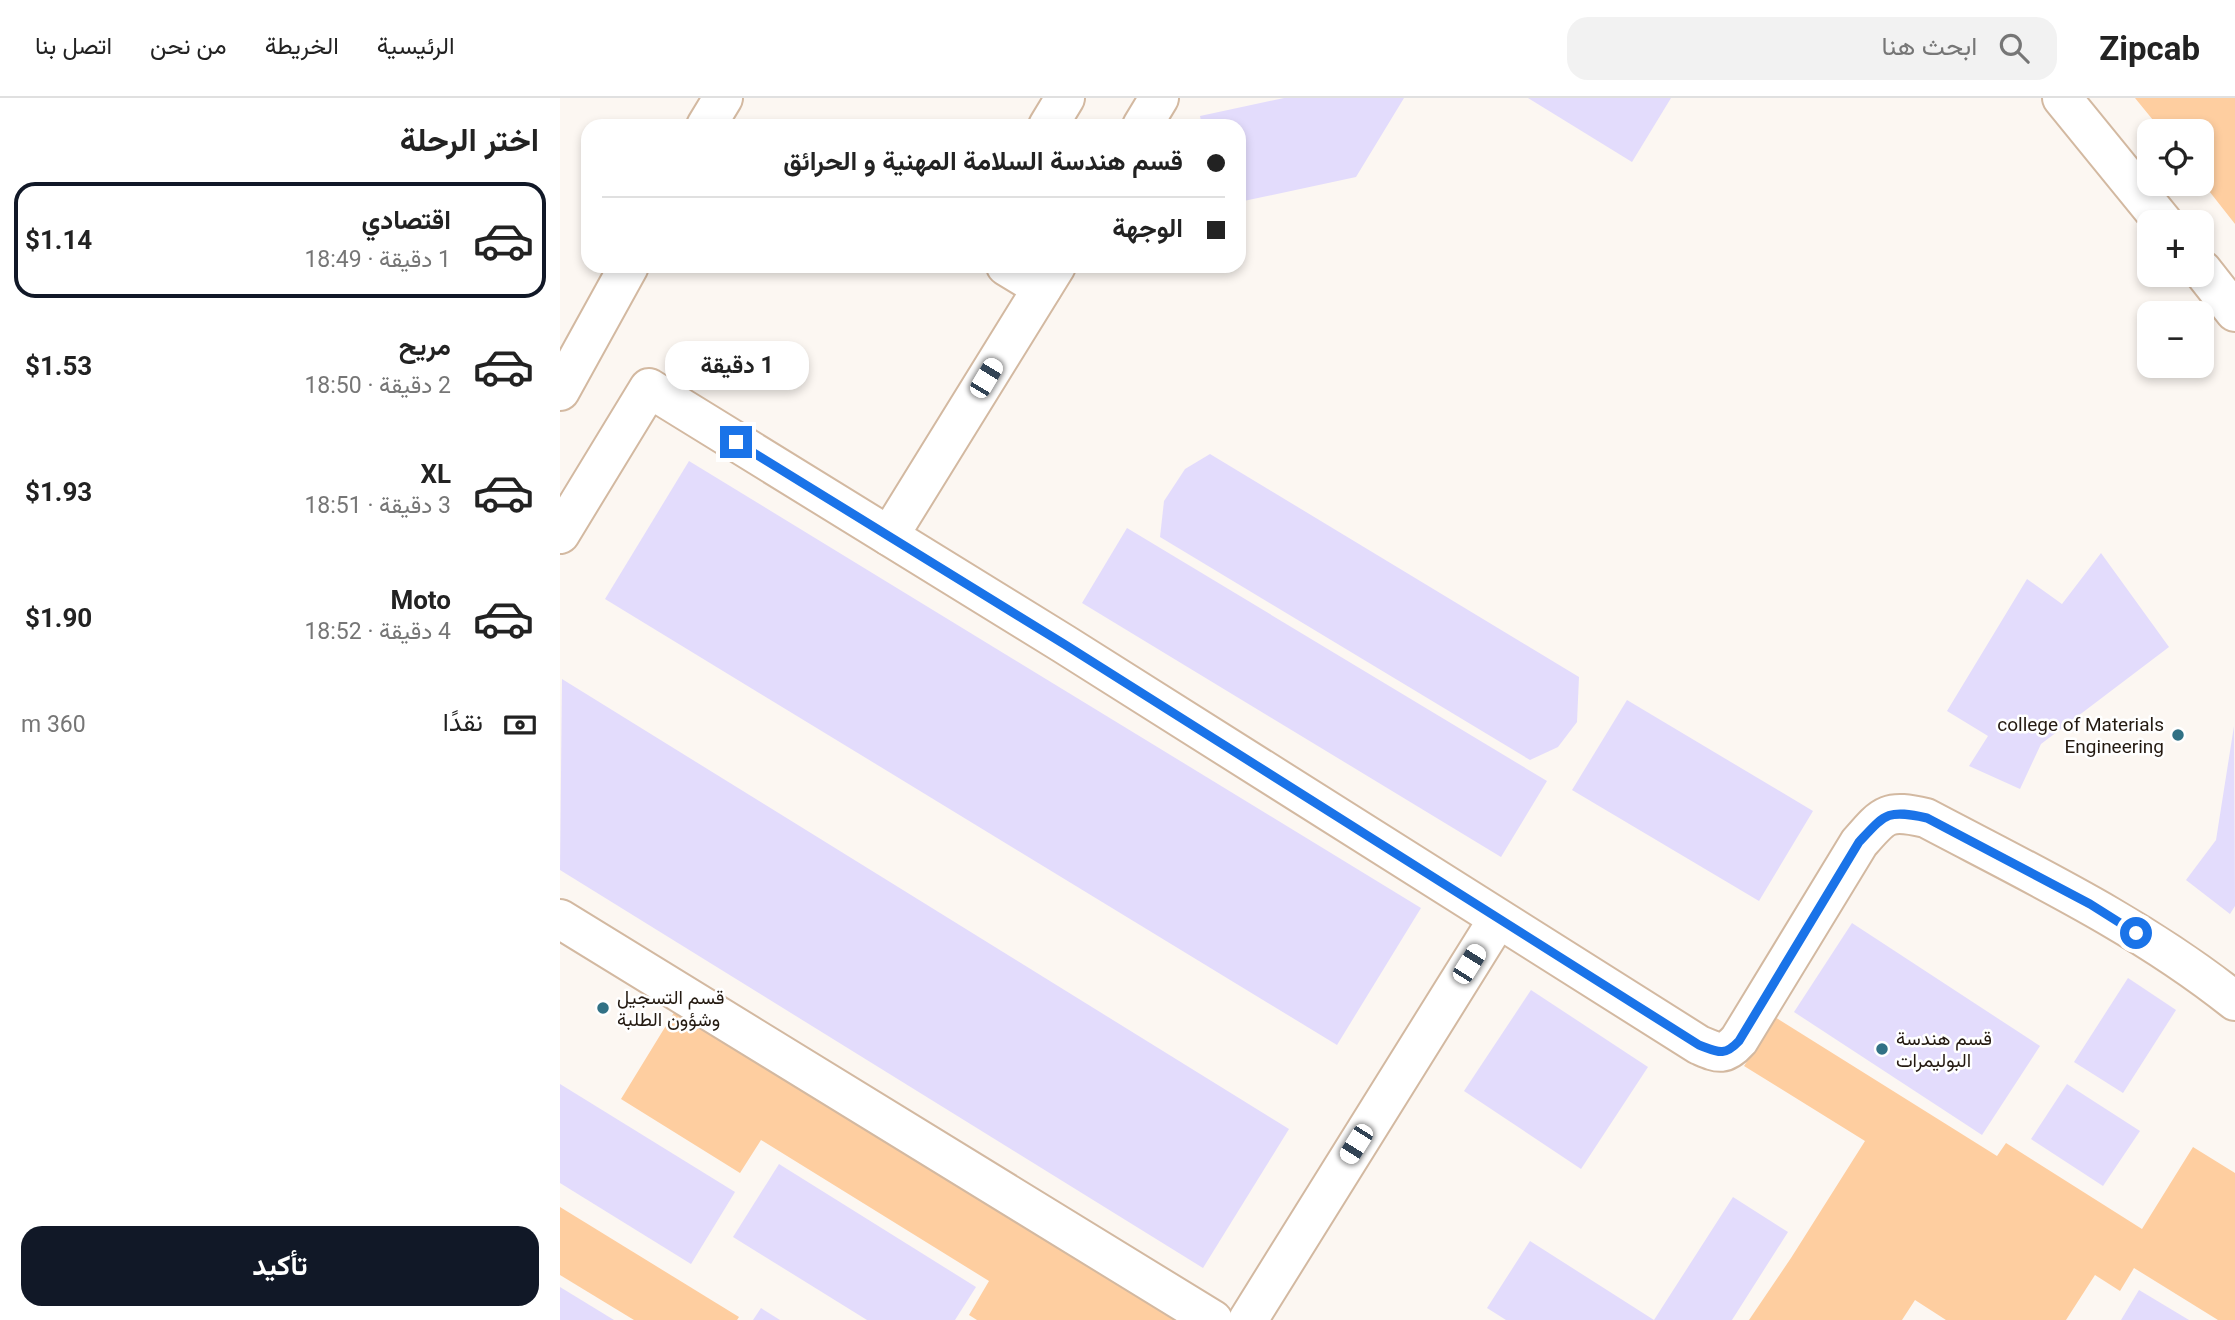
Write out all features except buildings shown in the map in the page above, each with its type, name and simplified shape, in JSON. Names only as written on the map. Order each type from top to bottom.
[{"type":"lane","points":[[1052,119],[1065,98]]},
{"type":"lane","points":[[1146,119],[1159,98]]},
{"type":"lane","points":[[2062,98],[2153,210]]},
{"type":"lane","points":[[560,391],[625,273]]},
{"type":"lane","points":[[889,536],[1049,277]]},
{"type":"lane","points":[[2214,285],[2235,312]]},
{"type":"lane","points":[[560,534],[649,387],[1064,644],[1699,1045],[1717,1052],[1730,1050],[1739,1041],[1859,842],[1881,818],[1901,812],[1927,818],[2090,904],[2205,977],[2235,1001]]},
{"type":"lane","points":[[560,919],[1213,1320]]},
{"type":"lane","points":[[1248,1320],[1396,1078],[1498,919]]},
{"type":"shaded area","points":[[2135,98],[2235,98],[2235,224],[2213,196],[2214,119],[2152,119]]},
{"type":"shaded area","points":[[678,1006],[1185,1320],[977,1320],[969,1315],[989,1281],[761,1140],[740,1173],[621,1099]]},
{"type":"shaded area","points":[[1775,1017],[1997,1156],[2006,1143],[2142,1229],[2193,1147],[2235,1173],[2235,1320],[2218,1320],[2134,1268],[2120,1291],[2095,1275],[2066,1320],[1946,1320],[1915,1300],[1902,1320],[1749,1320],[1865,1141],[1744,1066]]},
{"type":"shaded area","points":[[560,1207],[739,1317],[737,1320],[634,1320],[560,1275]]},
{"type":"place","name":"college of Materials Engineering","points":[[2178,735]]},
{"type":"place","name":"قسم التسجيل وشؤون الطلبة","points":[[603,1008]]},
{"type":"place","name":"قسم هندسة البوليمرات","points":[[1882,1049]]},
{"type":"route","points":[[736,442],[1064,644],[1699,1045],[1717,1052],[1730,1050],[1739,1041],[1859,842],[1881,818],[1901,812],[1927,818],[2090,904],[2136,933]]}]
